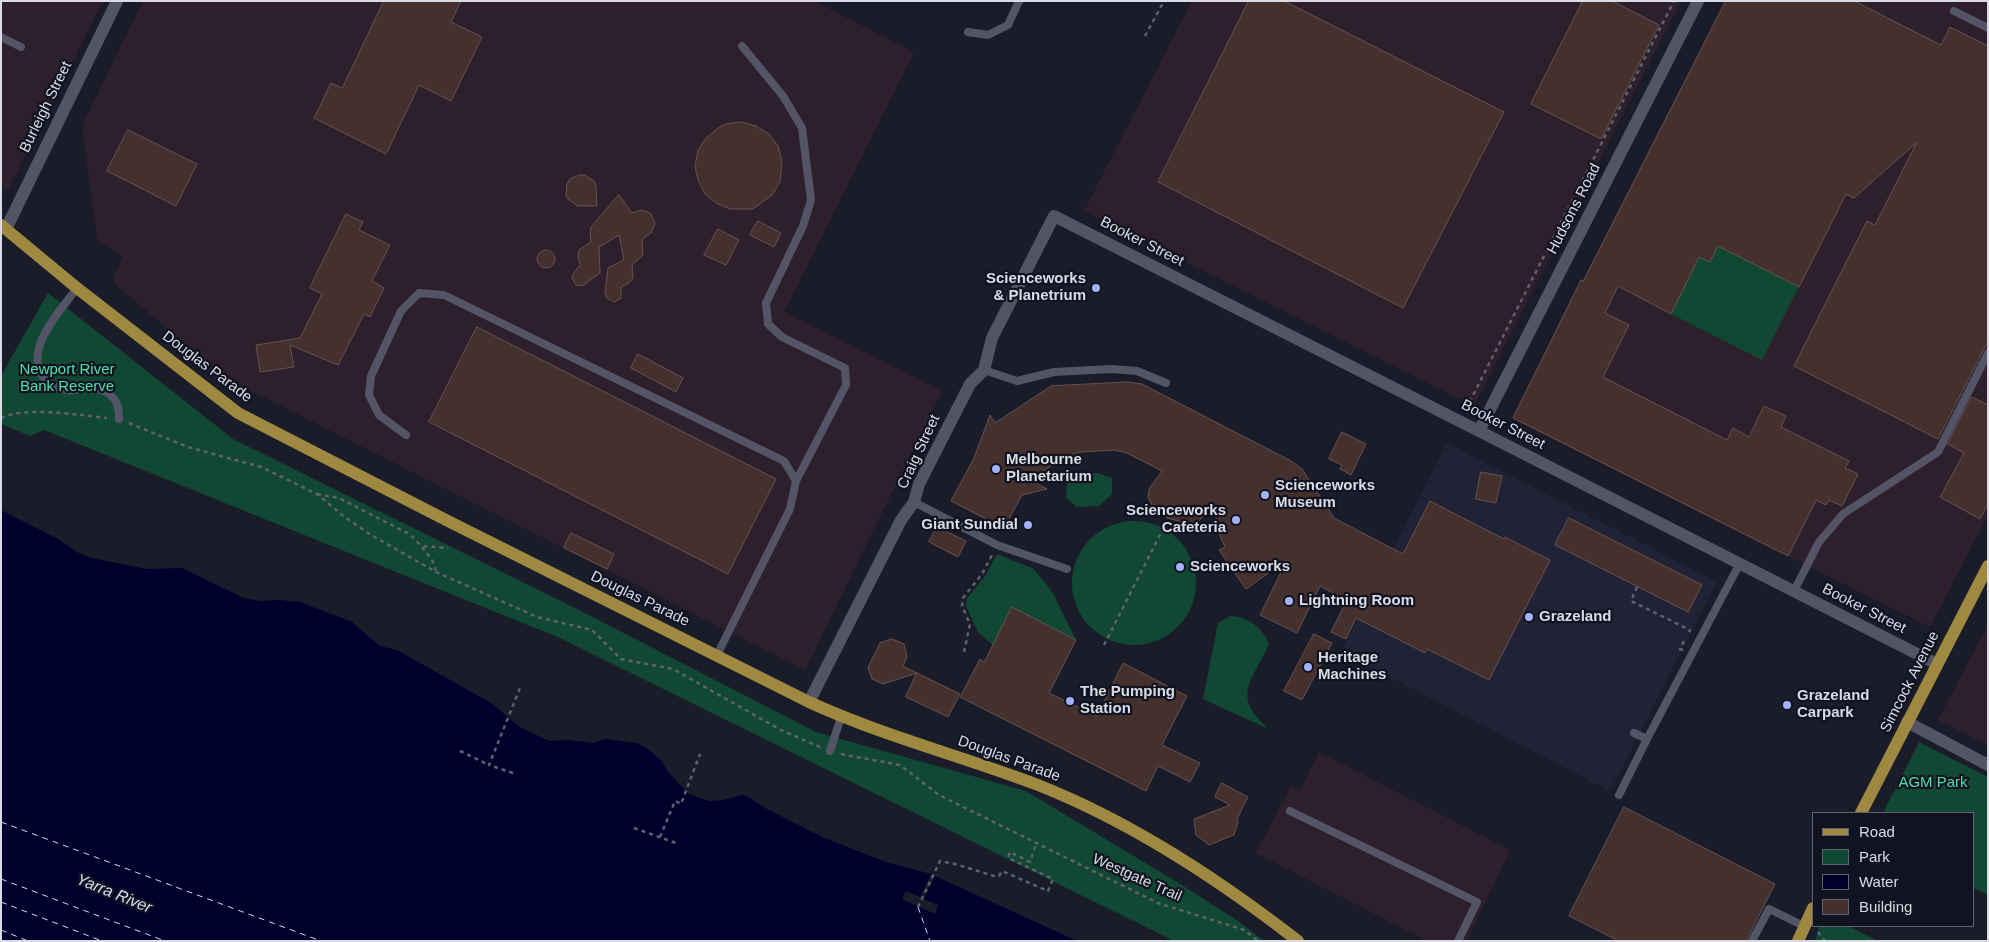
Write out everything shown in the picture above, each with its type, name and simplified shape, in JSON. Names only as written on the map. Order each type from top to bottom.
[{"type":"main road","name":"Douglas Parade","points":[[4,227],[77,288],[238,413],[446,520],[810,702],[841,716],[1040,786],[1094,811],[1198,870],[1259,911],[1298,941]]},
{"type":"main road","name":"Simcock Avenue","points":[[1862,812],[1988,566]]},
{"type":"main road","points":[[1804,933],[1812,911]]},
{"type":"street","name":"Burleigh Street","points":[[4,227],[117,1]]},
{"type":"street","name":"Hudsons Road","points":[[1479,431],[1698,1]]},
{"type":"street","name":"Booker Street","points":[[1054,216],[1937,664]]},
{"type":"street","name":"Craig Street","points":[[810,702],[901,520],[914,502],[919,484],[970,384],[984,370],[992,338],[1054,216]]},
{"type":"street","points":[[1907,722],[1988,765]]},
{"type":"lane","points":[[968,32],[988,35],[1008,24],[1019,1]]},
{"type":"lane","points":[[1954,11],[1988,28]]},
{"type":"lane","points":[[1,37],[21,47]]},
{"type":"lane","points":[[717,655],[790,509],[796,481],[846,386],[845,368],[782,337],[768,324],[766,304],[803,226],[811,200],[802,128],[782,96],[742,46]]},
{"type":"lane","points":[[77,288],[53,320],[38,348],[36,355],[38,369],[47,382],[58,388],[68,390],[96,389],[111,395],[119,406],[119,419]]},
{"type":"lane","points":[[406,435],[379,416],[370,395],[371,376],[401,311],[419,293],[444,295],[784,461],[796,481]]},
{"type":"lane","points":[[1794,591],[1819,542],[1843,514],[1938,452],[1988,353]]},
{"type":"lane","points":[[984,370],[1017,381],[1054,372],[1112,369],[1136,371],[1166,383]]},
{"type":"lane","points":[[914,502],[997,545],[1067,570]]},
{"type":"lane","points":[[1619,795],[1740,563]]},
{"type":"lane","points":[[830,751],[841,716]]},
{"type":"lane","points":[[1634,733],[1647,739]]},
{"type":"lane","points":[[1290,811],[1477,902],[1458,941]]},
{"type":"lane","points":[[1752,941],[1769,909],[1804,933]]},
{"type":"path","points":[[1145,36],[1164,1]]},
{"type":"path","points":[[1460,421],[1674,1]]},
{"type":"path","points":[[1,418],[12,413],[60,413],[119,419],[188,447],[261,467],[317,494],[339,498],[412,535],[432,560],[436,572]]},
{"type":"path","name":"Westgate Trail","points":[[317,494],[342,516],[436,572],[536,617],[592,630],[621,659],[673,669],[781,730],[830,751],[900,765],[934,791],[1036,844],[1158,903],[1244,930],[1258,941]]},
{"type":"path","points":[[1104,645],[1166,523]]},
{"type":"path","points":[[964,652],[970,624],[962,606],[963,598],[982,574],[997,545]]},
{"type":"path","points":[[421,546],[448,548]]},
{"type":"path","points":[[1638,587],[1631,601],[1690,630],[1680,649],[1691,655]]},
{"type":"path","points":[[489,765],[520,688]]},
{"type":"path","points":[[460,751],[513,774]]},
{"type":"path","points":[[660,838],[675,801],[681,804],[700,754]]},
{"type":"path","points":[[634,828],[676,843]]},
{"type":"path","points":[[918,907],[940,861],[994,876],[999,876],[1002,871],[1048,891],[1053,879],[1008,858],[1010,852],[1030,862],[1036,844]]},
{"type":"path","points":[[1804,933],[1819,935],[1825,941]]},
{"type":"shaded area","points":[[1,1],[103,1],[8,190],[1,185]]},
{"type":"shaded area","points":[[143,1],[814,1],[914,52],[784,312],[942,391],[805,670],[224,377],[115,284],[113,278],[123,257],[97,239],[82,126]]},
{"type":"shaded area","points":[[1192,1],[1681,1],[1474,406],[1084,211]]},
{"type":"shaded area","points":[[1725,1],[1988,1],[1988,515],[1930,627],[1512,418]]},
{"type":"shaded area","name":"Grazeland","points":[[1447,443],[1717,582],[1610,791],[1341,652]]},
{"type":"shaded area","points":[[1988,625],[1988,745],[1938,720]]},
{"type":"shaded area","points":[[1319,752],[1510,850],[1467,941],[1427,941],[1256,853],[1291,786],[1300,790]]},
{"type":"green space","points":[[1718,246],[1799,287],[1762,360],[1671,314],[1699,257]]},
{"type":"green space","name":"Newport River Bank Reserve","points":[[48,293],[233,439],[575,608],[816,732],[1026,791],[1182,885],[1238,921],[1264,941],[1174,941],[560,638],[44,430],[30,436],[1,424],[1,376]]},
{"type":"green space","points":[[1097,473],[1112,478],[1112,494],[1099,506],[1077,507],[1066,498],[1067,484],[1077,476]]},
{"type":"green space","points":[[1134,521],[1158,526],[1178,539],[1191,559],[1196,583],[1191,607],[1178,627],[1158,640],[1134,645],[1110,640],[1090,627],[1077,607],[1072,583],[1077,559],[1090,539],[1110,526]]},
{"type":"green space","points":[[997,554],[1034,569],[1053,593],[1076,640],[1012,608],[993,645],[978,632],[966,606],[967,598],[985,576]]},
{"type":"green space","points":[[1230,616],[1242,618],[1254,624],[1263,633],[1269,644],[1252,677],[1247,696],[1256,716],[1266,728],[1203,699],[1218,623]]},
{"type":"green space","name":"AGM Park","points":[[1919,742],[1988,777],[1988,895],[1974,888],[1974,812],[1884,812]]},
{"type":"green space","points":[[1819,927],[1850,927],[1878,941],[1815,941]]},
{"type":"water","name":"Yarra River","points":[[1,510],[91,558],[147,569],[182,568],[244,598],[261,601],[300,602],[352,622],[380,646],[397,650],[491,703],[520,727],[549,741],[569,740],[593,743],[606,739],[637,743],[661,760],[669,773],[689,794],[709,801],[723,800],[742,795],[822,837],[886,862],[931,874],[935,867],[938,869],[935,876],[1077,941],[1,941]]},
{"type":"pier","points":[[935,867],[938,869],[924,899],[938,905],[935,914],[902,899],[906,891],[920,897]]},
{"type":"building","points":[[384,1],[461,1],[451,22],[482,37],[451,101],[419,85],[386,154],[314,118],[331,83],[342,88]]},
{"type":"building","points":[[1249,1],[1284,1],[1504,112],[1403,308],[1158,182]]},
{"type":"building","points":[[1583,1],[1612,1],[1659,25],[1601,139],[1531,104]]},
{"type":"building","points":[[1726,1],[1854,1],[1941,45],[1950,27],[1988,46],[1988,341],[1938,439],[1794,366],[1867,221],[1875,225],[1917,142],[1854,198],[1846,194],[1799,287],[1718,246],[1710,262],[1699,257],[1671,314],[1618,286],[1605,313],[1629,325],[1603,377],[1727,440],[1733,428],[1749,437],[1764,406],[1786,416],[1781,427],[1849,461],[1845,468],[1858,474],[1842,506],[1829,500],[1826,505],[1816,500],[1788,556],[1513,418],[1581,280],[1583,281]]},
{"type":"building","points":[[742,122],[756,126],[769,134],[778,146],[782,161],[780,182],[772,195],[753,209],[730,209],[716,203],[705,194],[698,180],[695,166],[698,150],[706,138],[726,124]]},
{"type":"building","points":[[128,130],[197,164],[176,206],[107,171]]},
{"type":"building","points":[[585,175],[594,181],[597,206],[578,206],[566,196],[567,184],[570,179]]},
{"type":"building","points":[[619,195],[632,213],[641,210],[648,212],[655,223],[651,233],[642,239],[643,255],[632,265],[633,278],[629,283],[621,287],[621,298],[614,302],[607,298],[605,293],[608,268],[624,260],[619,235],[599,247],[600,273],[582,286],[576,285],[572,278],[580,265],[579,250],[591,242],[591,227]]},
{"type":"building","points":[[346,214],[363,222],[359,230],[390,245],[372,281],[384,288],[370,317],[364,314],[338,365],[290,345],[294,367],[260,372],[256,345],[300,338],[322,294],[310,288]]},
{"type":"building","points":[[758,221],[781,233],[774,247],[750,235]]},
{"type":"building","points":[[718,229],[739,240],[726,265],[704,255]]},
{"type":"building","points":[[546,250],[552,253],[555,259],[552,265],[546,268],[540,265],[537,259],[540,253]]},
{"type":"building","points":[[477,327],[776,479],[728,574],[429,422]]},
{"type":"building","points":[[638,354],[683,378],[676,392],[631,368]]},
{"type":"building","points":[[1128,382],[1142,384],[1291,461],[1302,469],[1334,518],[1403,554],[1430,501],[1550,560],[1489,680],[1427,649],[1425,653],[1356,618],[1346,639],[1331,632],[1347,600],[1320,586],[1297,633],[1260,615],[1287,560],[1246,589],[1219,550],[1225,547],[1220,536],[1213,505],[1199,521],[1190,524],[1167,518],[1152,505],[1148,497],[1149,489],[1162,471],[1127,453],[1114,450],[1080,452],[1066,456],[1030,480],[1047,489],[1022,495],[1004,528],[951,501],[974,458],[990,415],[995,423],[1051,386]]},
{"type":"building","points":[[1972,397],[1988,405],[1988,504],[1980,519],[1940,497],[1964,453],[1948,444]]},
{"type":"building","points":[[1342,432],[1366,444],[1351,475],[1340,469],[1342,465],[1329,459]]},
{"type":"building","points":[[1481,472],[1502,476],[1496,503],[1476,499]]},
{"type":"building","points":[[1569,518],[1702,585],[1688,612],[1555,545]]},
{"type":"building","points":[[937,527],[966,541],[958,557],[929,542]]},
{"type":"building","points":[[571,533],[614,554],[607,569],[564,548]]},
{"type":"building","points":[[1012,607],[1076,640],[1049,693],[1097,716],[1123,663],[1187,696],[1162,745],[1200,763],[1190,782],[1158,766],[1146,791],[960,697],[980,659],[984,662]]},
{"type":"building","name":"Heritage Machines","points":[[1314,634],[1332,643],[1302,700],[1284,691]]},
{"type":"building","points":[[892,639],[904,644],[907,657],[903,666],[917,673],[883,684],[872,679],[868,667],[880,643]]},
{"type":"building","points":[[917,673],[960,694],[948,717],[906,697]]},
{"type":"building","points":[[1222,783],[1248,797],[1237,819],[1238,822],[1234,835],[1209,845],[1196,835],[1194,819],[1230,805],[1215,797]]},
{"type":"building","points":[[1624,807],[1775,884],[1746,941],[1619,941],[1569,916]]},
{"type":"ferry route","points":[[1,822],[321,941]]},
{"type":"ferry route","points":[[1,879],[165,941]]},
{"type":"ferry route","points":[[1,902],[102,941]]},
{"type":"ferry route","points":[[918,907],[930,941]]},
{"type":"ferry route","points":[[1,930],[28,941]]},
{"type":"place","name":"Scienceworks & Planetrium","points":[[1096,288]]},
{"type":"place","name":"Melbourne Planetarium","points":[[996,469]]},
{"type":"place","name":"Scienceworks Museum","points":[[1265,495]]},
{"type":"place","name":"Scienceworks Cafeteria","points":[[1236,520]]},
{"type":"place","name":"Giant Sundial","points":[[1028,525]]},
{"type":"place","name":"Scienceworks","points":[[1180,567]]},
{"type":"place","name":"Lightning Room","points":[[1289,601]]},
{"type":"place","name":"Grazeland","points":[[1529,617]]},
{"type":"place","name":"Heritage Machines","points":[[1308,667]]},
{"type":"place","name":"The Pumping Station","points":[[1070,701]]},
{"type":"place","name":"Grazeland Carpark","points":[[1787,705]]}]
